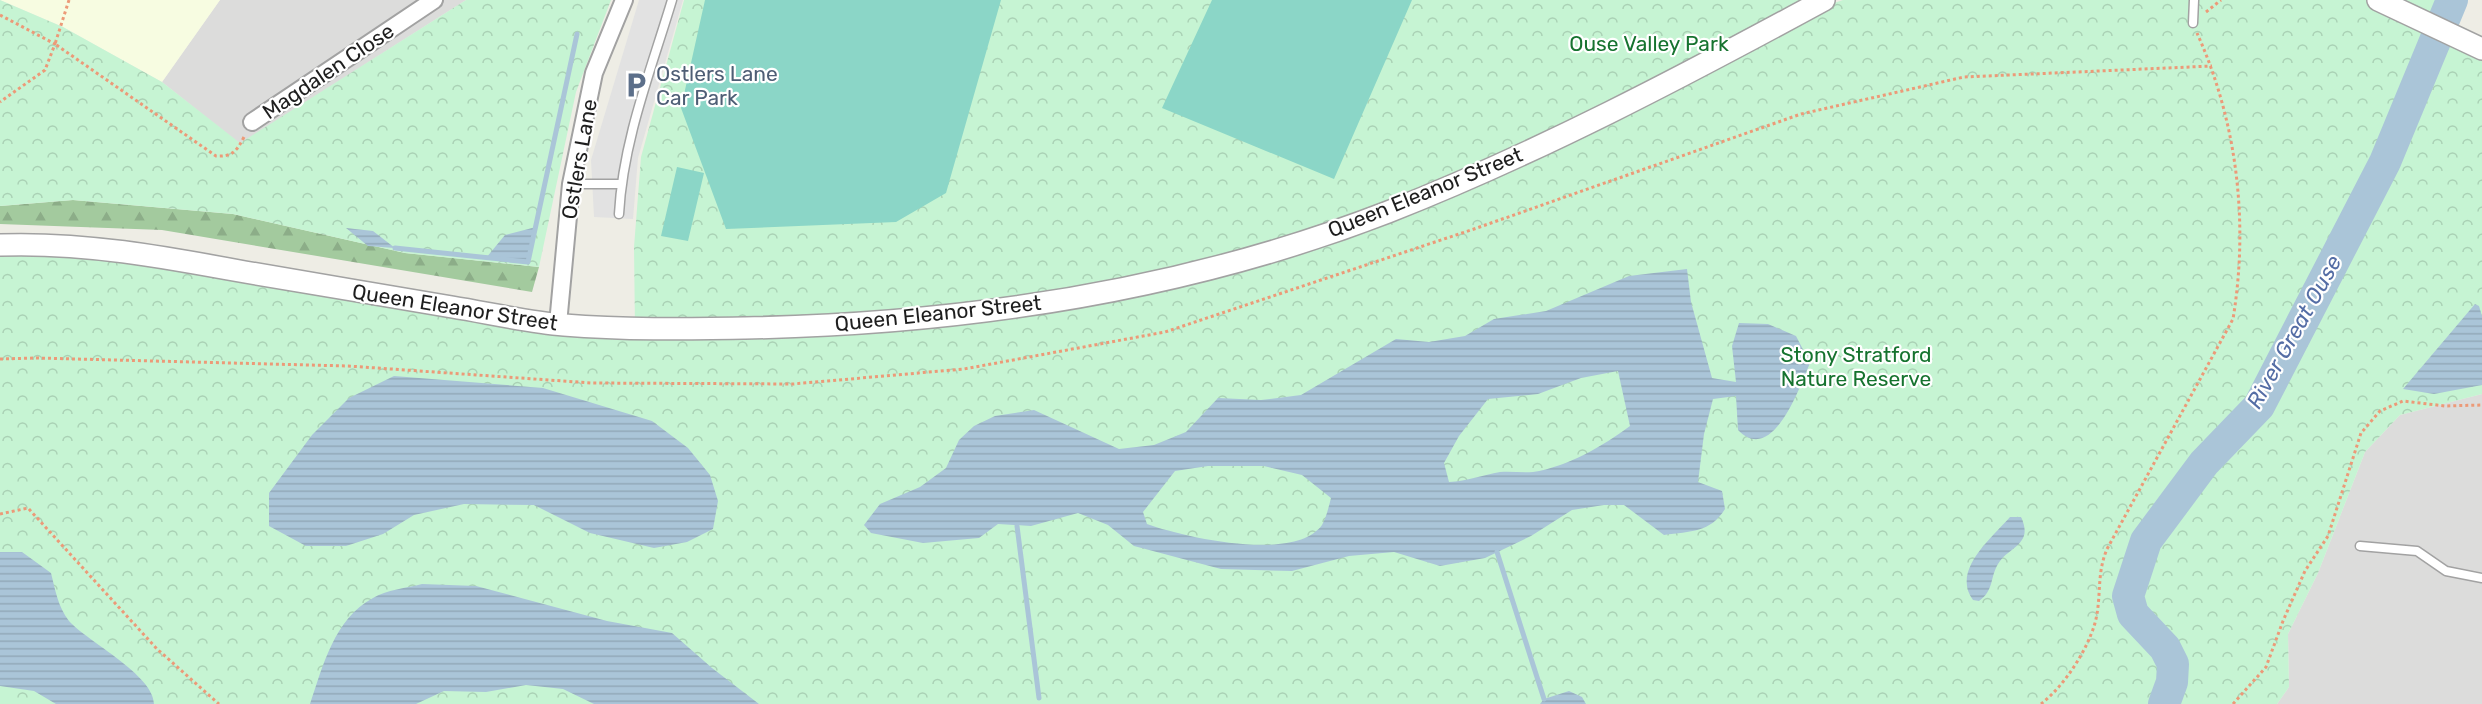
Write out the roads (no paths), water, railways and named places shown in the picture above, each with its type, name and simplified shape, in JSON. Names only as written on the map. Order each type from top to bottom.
[{"type":"street","name":"Magdalen Close","points":[[252,122],[434,0]]},
{"type":"street","name":"Ostlers Lane","points":[[558,324],[571,184],[594,73],[624,0]]},
{"type":"street","name":"Queen Eleanor Street","points":[[0,245],[40,244],[124,250],[558,324],[634,329],[817,327],[1002,309],[1105,292],[1176,276],[1278,249],[1387,212],[1586,124],[1823,0]]},
{"type":"street","points":[[2378,0],[2482,49]]},
{"type":"lane","points":[[619,213],[621,184],[628,145],[672,0]]},
{"type":"lane","points":[[2193,23],[2194,0]]},
{"type":"lane","points":[[571,184],[621,184]]},
{"type":"lane","points":[[2360,546],[2417,551],[2446,571],[2482,578]]},
{"type":"waterway","name":"River Great Ouse","points":[[2164,704],[2172,682],[2173,664],[2165,648],[2133,614],[2128,596],[2146,541],[2204,463],[2259,406],[2385,162],[2452,0]]},
{"type":"waterway","points":[[395,248],[528,262],[577,34]]},
{"type":"waterway","points":[[1017,526],[1039,698]]},
{"type":"waterway","points":[[1497,552],[1544,699]]},
{"type":"place","name":"Ostlers Lane Car Park","points":[[636,85]]},
{"type":"park label","name":"Ouse Valley Park","points":[[1649,43]]},
{"type":"park label","name":"Stony Stratford Nature Reserve","points":[[1856,366]]}]
